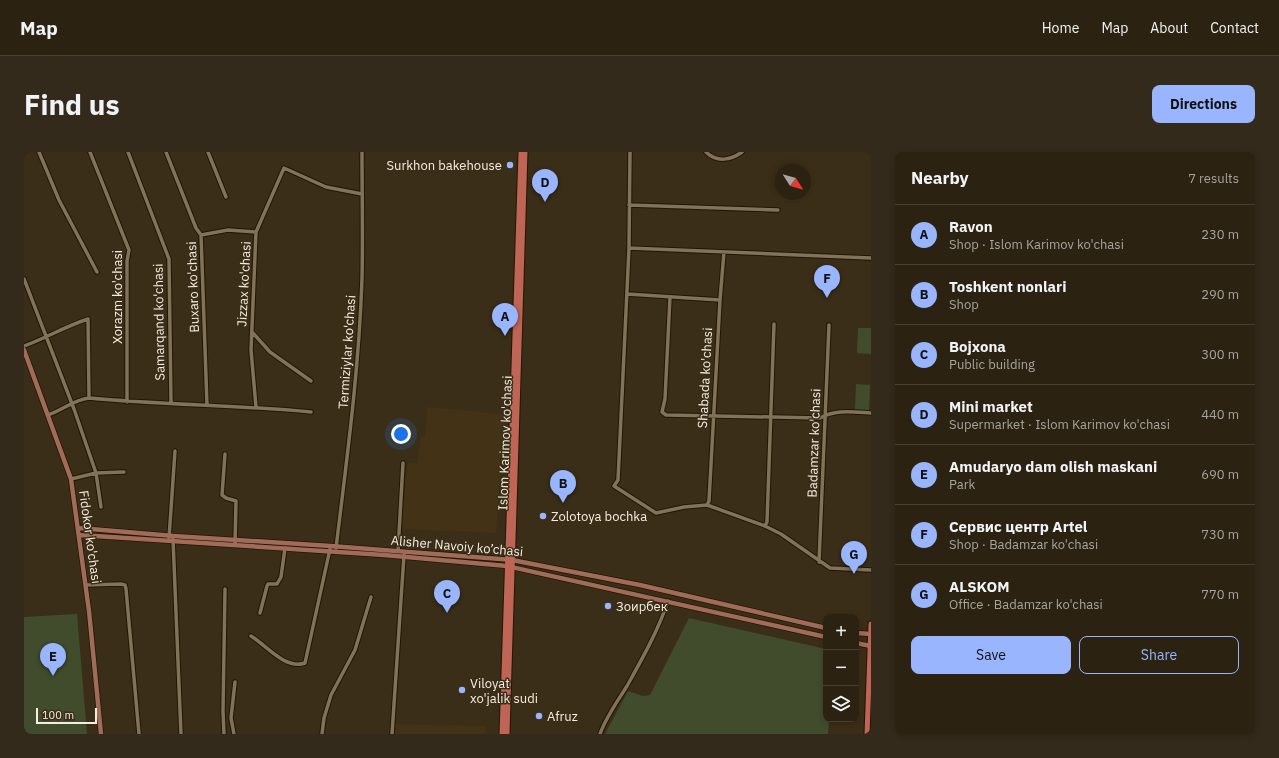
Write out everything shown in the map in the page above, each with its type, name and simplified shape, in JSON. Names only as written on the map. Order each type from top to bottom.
[{"type":"main road","name":"Islom Karimov ko'chasi","points":[[507,734],[520,152]]},
{"type":"main road","name":"Islom Karimov ko'chasi","points":[[510,560],[525,152]]},
{"type":"main road","name":"Fidokor ko'chasi","points":[[24,350],[71,479],[86,585],[101,734]]},
{"type":"main road","name":"Alisher Navoiy ko’chasi","points":[[79,528],[171,538]]},
{"type":"main road","name":"Alisher Navoiy ko’chasi","points":[[80,535],[336,546],[398,551],[404,554],[510,567],[676,602],[823,636]]},
{"type":"main road","name":"Alisher Navoiy ko’chasi","points":[[236,542],[330,552],[404,554],[510,560],[677,593],[823,627]]},
{"type":"main road","name":"Islom Karimov ko'chasi","points":[[502,734],[510,567]]},
{"type":"main road","points":[[676,602],[677,593]]},
{"type":"main road","points":[[776,625],[778,616]]},
{"type":"main road","points":[[867,734],[871,624]]},
{"type":"main road","points":[[859,633],[870,634]]},
{"type":"main road","points":[[859,644],[870,646]]},
{"type":"street","points":[[39,152],[59,200],[97,272]]},
{"type":"street","name":"Xorazm ko'chasi","points":[[90,152],[130,250],[127,260],[127,402]]},
{"type":"street","name":"Samarqand ko'chasi","points":[[128,152],[169,259],[171,403]]},
{"type":"street","name":"Buxaro ko'chasi","points":[[166,152],[196,228],[202,235],[207,405]]},
{"type":"street","points":[[208,152],[226,197]]},
{"type":"street","name":"Termiziylar ko'chasi","points":[[336,552],[348,460],[359,340],[362,279],[362,152]]},
{"type":"street","points":[[630,152],[627,294],[618,480],[614,486],[656,514],[684,506],[707,505],[765,526],[780,534],[819,562],[830,568],[871,570]]},
{"type":"street","points":[[706,152],[715,158],[729,160],[742,152]]},
{"type":"street","name":"Jizzax ko'chasi","points":[[256,407],[251,332],[256,232],[284,168],[326,187],[362,194]]},
{"type":"street","points":[[629,204],[778,210]]},
{"type":"street","points":[[202,235],[228,230],[256,232]]},
{"type":"street","points":[[629,248],[871,258]]},
{"type":"street","name":"Shabada ko'chasi","points":[[707,505],[709,501],[724,252]]},
{"type":"street","points":[[24,279],[72,403],[96,473],[101,507]]},
{"type":"street","points":[[627,294],[720,300]]},
{"type":"street","points":[[670,297],[665,399],[662,412],[666,416],[820,418],[824,415],[848,412],[871,413]]},
{"type":"street","points":[[24,346],[46,337],[70,324],[88,319],[89,398]]},
{"type":"street","points":[[765,526],[767,522],[774,324]]},
{"type":"street","name":"Badamzar ko'chasi","points":[[819,562],[824,415],[829,325]]},
{"type":"street","points":[[251,332],[270,352],[311,381]]},
{"type":"street","points":[[48,415],[79,399],[89,398],[127,402],[256,407],[311,412]]},
{"type":"street","points":[[175,451],[171,538],[181,734]]},
{"type":"street","points":[[224,454],[222,495],[236,501],[236,542]]},
{"type":"street","points":[[398,551],[403,463]]},
{"type":"street","points":[[71,479],[96,473],[124,472]]},
{"type":"street","points":[[250,636],[273,654],[287,662],[305,663],[331,546]]},
{"type":"street","points":[[260,613],[268,584],[277,584],[281,577],[285,548]]},
{"type":"street","points":[[392,734],[404,554]]},
{"type":"street","points":[[86,585],[125,585],[139,734]]},
{"type":"street","points":[[224,588],[222,711],[224,734]]},
{"type":"street","points":[[322,734],[324,718],[331,695],[356,650],[371,597]]},
{"type":"street","points":[[600,734],[603,724],[657,630],[668,601]]},
{"type":"street","points":[[234,682],[231,718],[234,734]]},
{"type":"shaded area","points":[[428,407],[504,414],[496,533],[401,529],[408,463],[417,463],[421,436],[425,437]]},
{"type":"shaded area","points":[[395,724],[486,726],[485,734],[395,734]]},
{"type":"green space","points":[[858,328],[871,328],[871,354],[857,353]]},
{"type":"green space","points":[[856,384],[870,385],[869,410],[855,410]]},
{"type":"green space","points":[[77,614],[87,734],[24,734],[24,617]]},
{"type":"green space","points":[[689,618],[823,648],[823,722],[829,722],[828,734],[605,734],[628,691],[643,696],[650,695]]},
{"type":"place","name":"Surkhon bakehouse","points":[[510,165]]},
{"type":"place","name":"Mini market","points":[[545,202]]},
{"type":"place","name":"Сервис центр Artel","points":[[827,298]]},
{"type":"place","name":"Ravon","points":[[505,336]]},
{"type":"place","name":"Toshkent nonlari","points":[[563,503]]},
{"type":"place","name":"Zolotoya bochka","points":[[543,516]]},
{"type":"place","name":"ALSKOM","points":[[854,574]]},
{"type":"place","name":"Зоирбек","points":[[608,606]]},
{"type":"place","name":"Bojxona","points":[[447,613]]},
{"type":"place","name":"Amudaryo dam olish maskani","points":[[53,676]]},
{"type":"place","name":"Viloyat xo'jalik sudi","points":[[462,690]]},
{"type":"place","name":"Afruz","points":[[539,716]]}]
